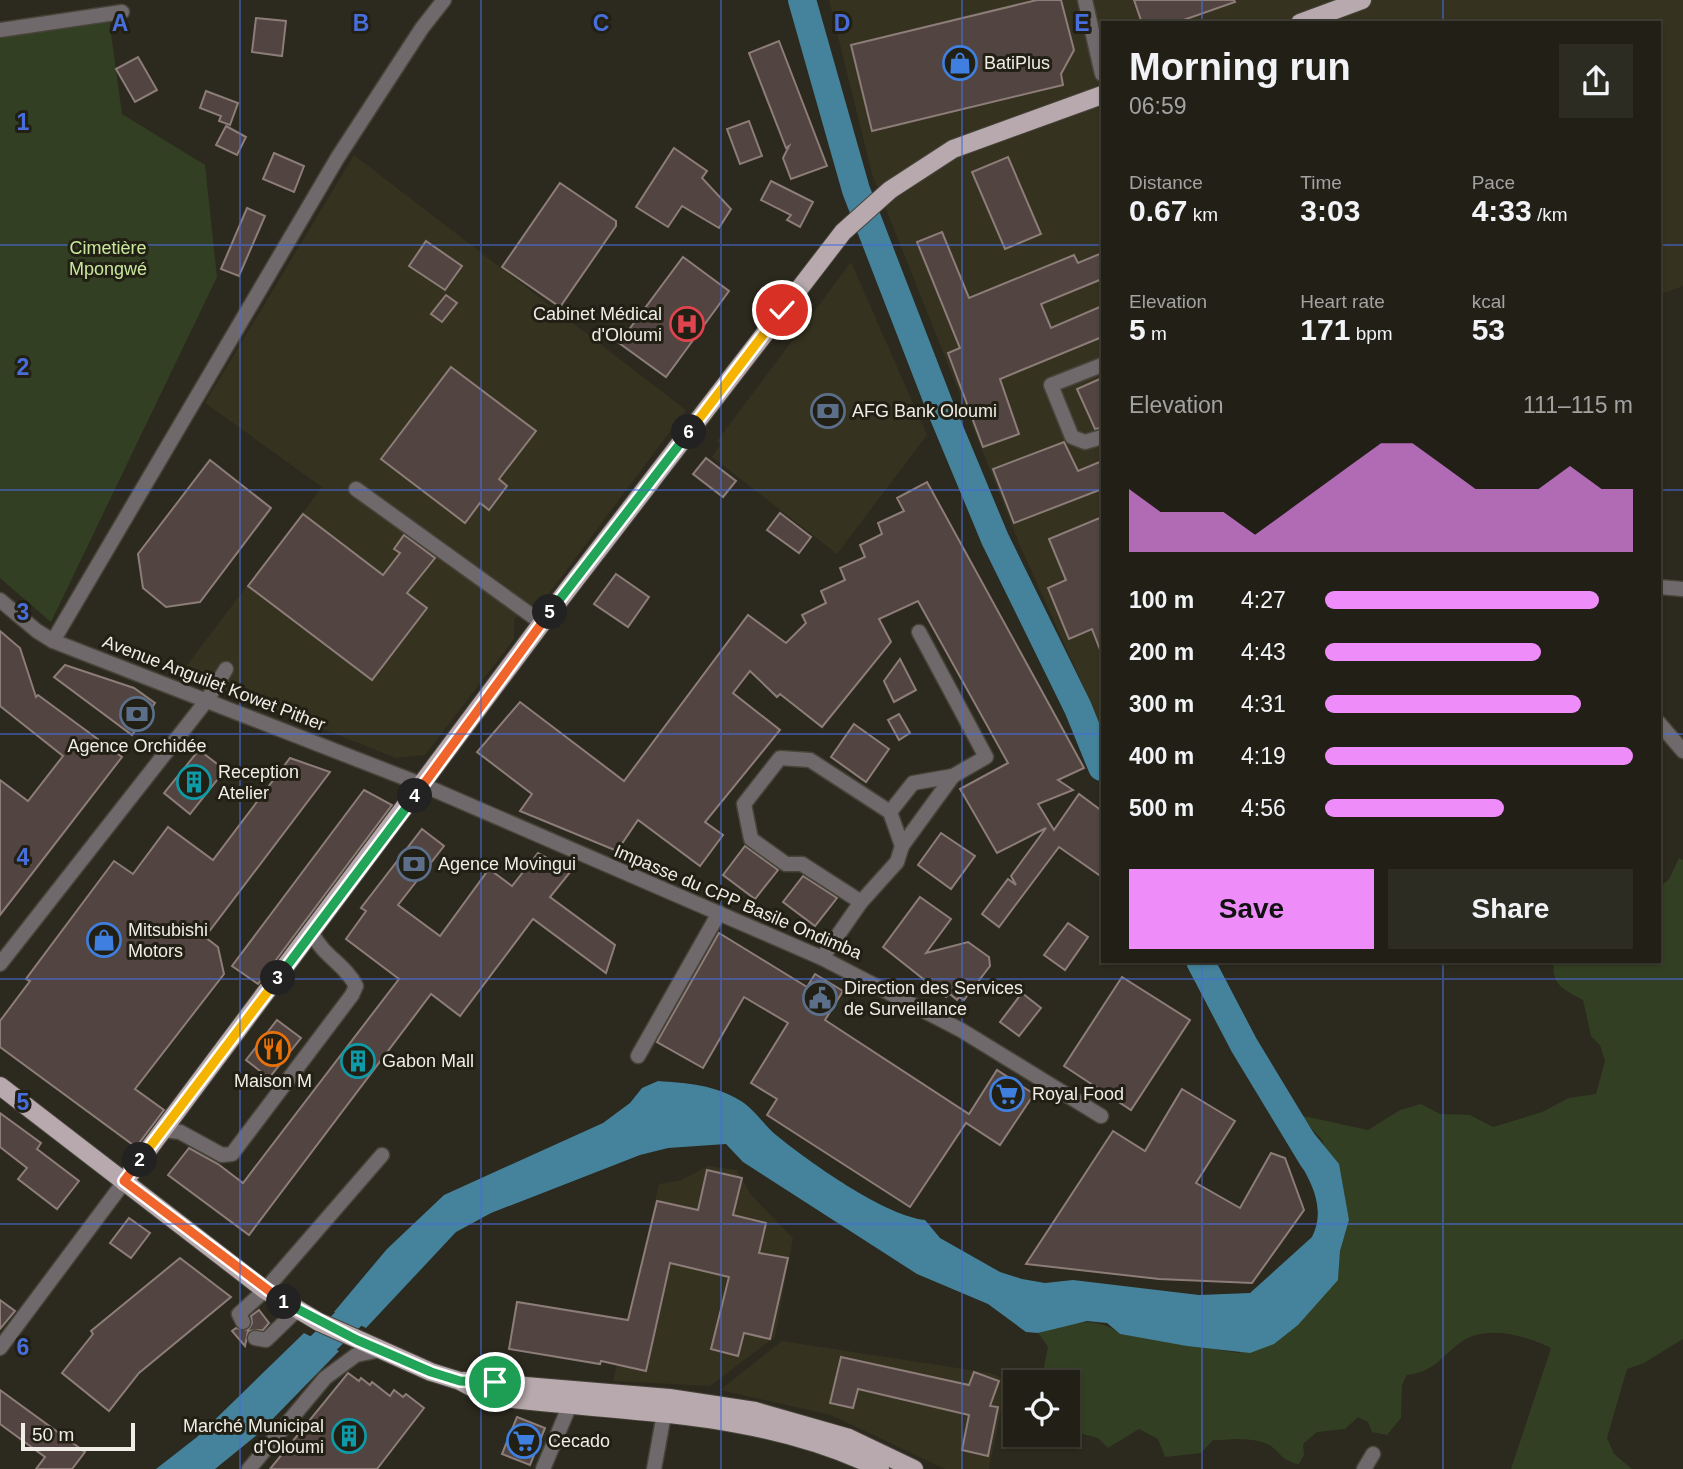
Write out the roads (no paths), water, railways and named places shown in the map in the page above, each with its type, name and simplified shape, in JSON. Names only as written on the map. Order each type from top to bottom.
[{"type":"main road","points":[[1305,21],[1362,0]]},
{"type":"main road","points":[[124,1181],[542,623],[842,232],[890,190],[953,149],[1101,95]]},
{"type":"main road","points":[[0,1086],[265,1290],[319,1322],[357,1340],[460,1381],[488,1396],[569,1407],[737,1422],[782,1432],[880,1469]]},
{"type":"main road","points":[[460,1381],[669,1398],[755,1411],[849,1438],[914,1469]]},
{"type":"street","points":[[53,641],[338,157],[422,28],[444,0]]},
{"type":"street","points":[[1085,0],[1101,70]]},
{"type":"street","points":[[0,30],[122,12]]},
{"type":"street","points":[[1101,365],[1051,386],[1072,437],[1085,442],[1101,438]]},
{"type":"street","points":[[356,489],[542,623]]},
{"type":"street","points":[[1661,589],[1683,589]]},
{"type":"street","name":"Avenue Anguilet Kowet Pither","points":[[0,600],[53,641],[423,785]]},
{"type":"street","points":[[890,812],[913,783],[953,776],[986,757],[919,632]]},
{"type":"street","points":[[0,964],[207,700],[226,669]]},
{"type":"street","points":[[1661,725],[1683,751]]},
{"type":"street","points":[[861,902],[802,864],[786,864],[751,839],[744,804],[780,758],[810,760],[890,812],[902,846]]},
{"type":"street","points":[[822,958],[861,902],[897,862],[902,846],[953,776]]},
{"type":"street","name":"Impasse du CPP Basile Ondimba","points":[[423,785],[822,958],[961,1031],[1101,1116]]},
{"type":"street","points":[[638,1056],[719,913]]},
{"type":"street","points":[[164,1130],[180,1132],[222,1155],[232,1154],[352,995],[356,986],[352,978],[329,958],[312,933]]},
{"type":"street","points":[[243,1322],[239,1314],[265,1290],[382,1155]]},
{"type":"street","points":[[0,1348],[124,1181]]},
{"type":"street","points":[[255,1338],[266,1340],[298,1310]]},
{"type":"street","points":[[249,1469],[325,1378],[356,1354],[380,1350]]},
{"type":"street","points":[[543,1469],[569,1407]]},
{"type":"street","points":[[654,1469],[664,1414]]},
{"type":"street","points":[[1364,1469],[1373,1454]]},
{"type":"water","points":[[658,1081],[722,1091],[741,1101],[776,1135],[827,1173],[889,1209],[925,1220],[940,1238],[1000,1272],[1045,1283],[1073,1280],[1199,1295],[1250,1293],[1312,1237],[1317,1224],[1316,1198],[1306,1173],[1284,1137],[1299,1115],[1339,1164],[1349,1220],[1340,1251],[1338,1280],[1298,1325],[1274,1344],[1250,1353],[1187,1346],[1120,1334],[1107,1323],[1087,1321],[1038,1333],[1026,1332],[988,1304],[917,1274],[743,1162],[726,1144],[668,1148],[640,1155],[491,1213],[456,1232],[366,1328],[334,1312],[387,1249],[444,1195],[603,1123],[630,1103],[642,1088]]},
{"type":"water","points":[[304,1333],[339,1351],[258,1434],[215,1469],[156,1469],[197,1437]]},
{"type":"waterway","points":[[802,0],[856,190],[940,407],[995,539],[1078,708],[1101,765]]},
{"type":"waterway","points":[[1201,963],[1244,1045],[1313,1159]]},
{"type":"waterway","points":[[297,1369],[376,1292]]},
{"type":"place","name":"BatiPlus","points":[[960,63]]},
{"type":"place","name":"Cabinet Médical d'Oloumi","points":[[687,324]]},
{"type":"place","name":"AFG Bank Oloumi","points":[[828,411]]},
{"type":"place","name":"Agence Orchidée","points":[[137,714]]},
{"type":"place","name":"Reception Atelier","points":[[194,782]]},
{"type":"place","name":"Agence Movingui","points":[[414,864]]},
{"type":"place","name":"Mitsubishi Motors","points":[[104,940]]},
{"type":"place","name":"Direction des Services de Surveillance","points":[[820,998]]},
{"type":"place","name":"Maison M","points":[[273,1049]]},
{"type":"place","name":"Gabon Mall","points":[[358,1061]]},
{"type":"place","name":"Royal Food","points":[[1007,1094]]},
{"type":"place","name":"Marché Municipal d'Oloumi","points":[[349,1436]]},
{"type":"place","name":"Cecado","points":[[524,1441]]},
{"type":"park label","name":"Cimetière Mpongwé","points":[[108,258]]}]
